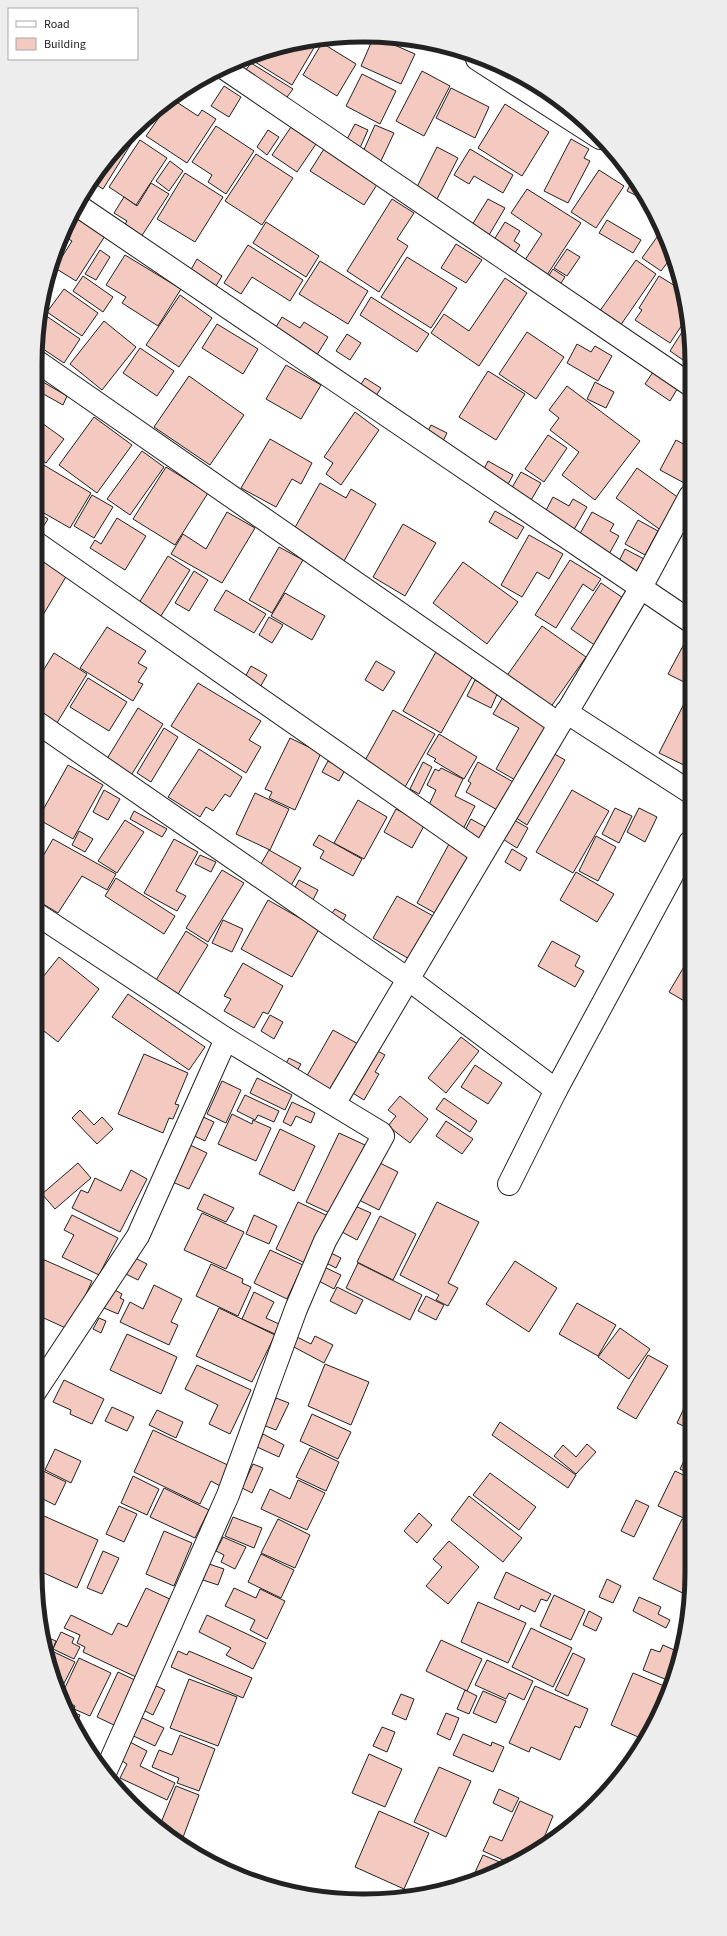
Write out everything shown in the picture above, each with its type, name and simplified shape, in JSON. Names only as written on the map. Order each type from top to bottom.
[{"type":"street","points":[[490,68],[575,122]]},
{"type":"street","points":[[229,71],[685,381]]},
{"type":"street","points":[[82,208],[640,589],[685,618]]},
{"type":"street","points":[[42,364],[563,718],[685,789]]},
{"type":"street","points":[[334,1104],[640,589],[685,505]]},
{"type":"street","points":[[42,547],[482,854]]},
{"type":"street","points":[[42,726],[408,979],[556,1090]]},
{"type":"street","points":[[509,1184],[556,1090],[685,851]]},
{"type":"street","points":[[42,918],[226,1039],[381,1133],[383,1136],[325,1241],[296,1309],[228,1495],[108,1767]]},
{"type":"street","points":[[42,1381],[138,1236],[226,1039]]},
{"type":"building","points":[[371,42],[391,44],[415,54],[401,84],[361,66]]},
{"type":"building","points":[[321,45],[325,45],[356,64],[337,96],[303,75]]},
{"type":"building","points":[[315,46],[292,85],[255,62],[280,53]]},
{"type":"building","points":[[251,63],[293,89],[284,101],[242,75]]},
{"type":"building","points":[[422,71],[450,86],[424,136],[396,121]]},
{"type":"building","points":[[362,74],[396,91],[380,124],[346,106]]},
{"type":"building","points":[[224,86],[241,97],[229,117],[211,106]]},
{"type":"building","points":[[451,88],[489,107],[475,138],[436,118]]},
{"type":"building","points":[[177,102],[198,116],[202,110],[216,119],[187,163],[146,136],[162,113]]},
{"type":"building","points":[[505,104],[549,132],[522,176],[478,148]]},
{"type":"building","points":[[355,124],[368,130],[359,150],[345,143]]},
{"type":"building","points":[[375,125],[394,133],[380,163],[362,154]]},
{"type":"building","points":[[216,126],[254,151],[226,194],[208,182],[212,175],[192,162]]},
{"type":"building","points":[[291,127],[316,144],[297,172],[272,155]]},
{"type":"building","points":[[268,130],[279,137],[267,155],[257,147]]},
{"type":"building","points":[[136,136],[103,189],[96,185],[108,168]]},
{"type":"building","points":[[571,139],[589,149],[584,158],[590,161],[568,203],[544,191]]},
{"type":"building","points":[[140,140],[167,158],[136,205],[109,187]]},
{"type":"building","points":[[437,147],[458,158],[437,199],[416,189]]},
{"type":"building","points":[[324,149],[378,183],[364,205],[310,171]]},
{"type":"building","points":[[470,149],[513,175],[503,193],[474,176],[469,184],[454,175]]},
{"type":"building","points":[[256,154],[293,178],[262,225],[225,201]]},
{"type":"building","points":[[170,161],[183,171],[169,191],[156,181]]},
{"type":"building","points":[[599,170],[624,186],[596,228],[571,212]]},
{"type":"building","points":[[185,173],[223,197],[195,242],[157,219]]},
{"type":"building","points":[[151,183],[169,194],[141,237],[124,226],[127,221],[114,213],[124,197],[137,206]]},
{"type":"building","points":[[630,184],[638,197],[627,191]]},
{"type":"building","points":[[527,189],[581,223],[545,278],[523,263],[542,234],[511,213]]},
{"type":"building","points":[[392,199],[414,213],[397,239],[408,246],[379,292],[347,271]]},
{"type":"building","points":[[488,199],[505,208],[489,235],[472,225]]},
{"type":"building","points":[[76,218],[105,236],[76,281],[56,269],[58,263],[72,241],[67,238]]},
{"type":"building","points":[[607,220],[641,240],[633,253],[599,233]]},
{"type":"building","points":[[266,222],[319,256],[306,277],[253,243]]},
{"type":"building","points":[[505,222],[520,231],[514,241],[520,245],[513,256],[492,243]]},
{"type":"building","points":[[659,235],[668,261],[661,271],[642,258]]},
{"type":"building","points":[[456,244],[482,260],[466,283],[441,268]]},
{"type":"building","points":[[248,245],[303,280],[290,301],[252,277],[241,294],[224,283]]},
{"type":"building","points":[[567,249],[580,257],[567,276],[554,268]]},
{"type":"building","points":[[100,250],[110,257],[96,280],[85,274]]},
{"type":"building","points":[[125,255],[181,289],[158,326],[122,303],[126,297],[106,285]]},
{"type":"building","points":[[407,257],[457,288],[431,328],[381,297]]},
{"type":"building","points":[[197,259],[222,276],[213,291],[188,275]]},
{"type":"building","points":[[636,260],[656,274],[620,326],[599,312]]},
{"type":"building","points":[[320,261],[368,291],[348,324],[299,294]]},
{"type":"building","points":[[553,269],[565,277],[559,286],[547,278]]},
{"type":"building","points":[[83,276],[113,297],[103,312],[73,291]]},
{"type":"building","points":[[659,276],[675,286],[682,325],[670,343],[635,320],[642,310],[639,308]]},
{"type":"building","points":[[505,278],[527,293],[479,366],[431,333],[444,314],[469,331]]},
{"type":"building","points":[[64,289],[98,313],[82,336],[47,312]]},
{"type":"building","points":[[180,295],[212,318],[179,367],[146,345]]},
{"type":"building","points":[[371,297],[429,334],[417,352],[360,315]]},
{"type":"building","points":[[46,316],[80,339],[64,363],[43,349]]},
{"type":"building","points":[[282,317],[300,328],[304,322],[328,337],[315,358],[273,332]]},
{"type":"building","points":[[104,321],[136,347],[102,390],[70,364]]},
{"type":"building","points":[[217,324],[258,349],[243,374],[202,348]]},
{"type":"building","points":[[683,331],[685,361],[670,351]]},
{"type":"building","points":[[527,332],[564,357],[536,399],[499,374]]},
{"type":"building","points":[[347,334],[361,343],[350,360],[336,351]]},
{"type":"building","points":[[577,344],[591,352],[595,346],[612,356],[598,381],[567,363]]},
{"type":"building","points":[[140,348],[174,371],[157,396],[123,373]]},
{"type":"building","points":[[286,365],[321,385],[301,419],[266,399]]},
{"type":"building","points":[[655,369],[679,386],[670,401],[645,384]]},
{"type":"building","points":[[488,371],[525,394],[496,440],[459,417]]},
{"type":"building","points":[[189,376],[244,415],[210,465],[154,427]]},
{"type":"building","points":[[365,378],[381,388],[372,402],[356,392]]},
{"type":"building","points":[[43,382],[67,396],[63,405],[42,393]]},
{"type":"building","points":[[595,382],[614,392],[606,408],[587,399]]},
{"type":"building","points":[[567,386],[640,441],[595,500],[562,475],[579,452],[550,430],[559,418],[549,410]]},
{"type":"building","points":[[355,412],[379,430],[341,485],[326,474],[333,463],[324,457]]},
{"type":"building","points":[[94,417],[132,445],[97,493],[59,465]]},
{"type":"building","points":[[42,423],[64,439],[46,463],[42,460]]},
{"type":"building","points":[[431,425],[447,433],[442,443],[426,435]]},
{"type":"building","points":[[548,435],[567,448],[544,482],[525,469]]},
{"type":"building","points":[[270,439],[312,463],[301,484],[292,479],[276,507],[241,488]]},
{"type":"building","points":[[676,440],[685,445],[685,483],[660,470]]},
{"type":"building","points":[[142,451],[164,467],[130,515],[107,499]]},
{"type":"building","points":[[488,461],[513,475],[506,488],[481,475]]},
{"type":"building","points":[[42,464],[91,493],[70,528],[42,512]]},
{"type":"building","points":[[166,467],[208,493],[175,545],[133,519]]},
{"type":"building","points":[[637,468],[683,501],[662,531],[616,498]]},
{"type":"building","points":[[521,472],[541,483],[530,502],[510,491]]},
{"type":"building","points":[[320,483],[346,498],[351,489],[376,504],[344,561],[293,531]]},
{"type":"building","points":[[92,495],[113,507],[94,538],[74,526]]},
{"type":"building","points":[[553,497],[569,506],[573,499],[587,507],[572,533],[543,516]]},
{"type":"building","points":[[495,511],[524,527],[517,539],[489,522]]},
{"type":"building","points":[[227,512],[255,528],[222,583],[171,554],[183,534],[206,549]]},
{"type":"building","points":[[592,512],[614,524],[610,531],[619,536],[608,556],[577,539]]},
{"type":"building","points":[[42,515],[48,519],[42,529]]},
{"type":"building","points":[[117,518],[146,536],[125,570],[90,548],[95,540],[101,544]]},
{"type":"building","points":[[638,520],[658,531],[645,555],[625,544]]},
{"type":"building","points":[[403,524],[436,543],[405,596],[373,577]]},
{"type":"building","points":[[529,535],[563,554],[549,579],[537,572],[522,597],[501,585]]},
{"type":"building","points":[[279,547],[303,560],[272,613],[249,600]]},
{"type":"building","points":[[625,549],[644,559],[634,575],[617,565]]},
{"type":"building","points":[[168,556],[190,570],[159,619],[137,606]]},
{"type":"building","points":[[42,559],[67,575],[42,617]]},
{"type":"building","points":[[570,560],[601,579],[593,591],[583,584],[556,628],[535,615]]},
{"type":"building","points":[[463,562],[518,602],[487,644],[433,603]]},
{"type":"building","points":[[194,571],[208,580],[189,611],[175,603]]},
{"type":"building","points":[[601,583],[626,600],[596,646],[571,629]]},
{"type":"building","points":[[226,590],[266,614],[254,633],[214,610]]},
{"type":"building","points":[[285,593],[325,616],[312,640],[271,616]]},
{"type":"building","points":[[269,617],[283,625],[272,643],[259,635]]},
{"type":"building","points":[[542,626],[586,657],[550,708],[506,677]]},
{"type":"building","points":[[107,627],[146,651],[138,663],[147,668],[138,682],[143,684],[133,701],[80,668]]},
{"type":"building","points":[[684,644],[685,644],[685,682],[668,674]]},
{"type":"building","points":[[437,650],[475,672],[441,733],[403,711]]},
{"type":"building","points":[[54,653],[87,674],[55,726],[42,718],[42,673]]},
{"type":"building","points":[[376,661],[395,672],[383,691],[365,680]]},
{"type":"building","points":[[251,666],[267,675],[259,689],[243,681]]},
{"type":"building","points":[[88,678],[127,702],[109,731],[70,707]]},
{"type":"building","points":[[475,680],[498,692],[491,708],[467,696]]},
{"type":"building","points":[[198,683],[261,721],[249,740],[261,747],[246,773],[171,726]]},
{"type":"building","points":[[503,697],[550,723],[517,781],[496,769],[519,728],[493,714]]},
{"type":"building","points":[[685,702],[685,766],[659,753]]},
{"type":"building","points":[[138,708],[163,724],[130,777],[105,762]]},
{"type":"building","points":[[393,710],[435,734],[405,787],[363,764]]},
{"type":"building","points":[[164,728],[178,737],[151,782],[137,773]]},
{"type":"building","points":[[439,734],[477,757],[464,779],[434,761],[436,759],[427,754]]},
{"type":"building","points":[[290,738],[321,753],[295,810],[269,798],[272,792],[265,789]]},
{"type":"building","points":[[199,749],[242,777],[230,797],[225,794],[213,811],[206,807],[200,817],[168,797]]},
{"type":"building","points":[[551,752],[565,760],[527,825],[513,816]]},
{"type":"building","points":[[328,761],[345,770],[339,781],[322,772]]},
{"type":"building","points":[[423,762],[432,767],[419,794],[410,789]]},
{"type":"building","points":[[478,762],[515,783],[499,811],[466,792],[471,783],[468,781]]},
{"type":"building","points":[[68,765],[103,785],[73,839],[42,821],[42,812]]},
{"type":"building","points":[[441,768],[463,779],[455,796],[475,806],[463,829],[426,811],[436,790],[427,785],[435,769],[439,771]]},
{"type":"building","points":[[104,790],[120,799],[108,820],[93,812]]},
{"type":"building","points":[[572,790],[609,811],[573,873],[536,852]]},
{"type":"building","points":[[255,793],[289,809],[270,850],[236,834]]},
{"type":"building","points":[[358,800],[387,817],[364,859],[334,843]]},
{"type":"building","points":[[615,808],[632,816],[619,843],[602,834]]},
{"type":"building","points":[[639,808],[657,817],[645,842],[627,832]]},
{"type":"building","points":[[396,809],[425,824],[412,848],[384,832]]},
{"type":"building","points":[[134,811],[167,829],[162,837],[130,819]]},
{"type":"building","points":[[509,817],[528,828],[517,848],[498,836]]},
{"type":"building","points":[[471,819],[487,828],[479,841],[464,832]]},
{"type":"building","points":[[125,820],[144,832],[117,873],[98,861]]},
{"type":"building","points":[[79,831],[93,839],[85,852],[72,845]]},
{"type":"building","points":[[319,835],[362,859],[353,876],[320,858],[324,851],[313,845]]},
{"type":"building","points":[[596,836],[616,847],[598,881],[579,871]]},
{"type":"building","points":[[53,839],[116,874],[107,890],[82,876],[58,913],[42,903],[42,858]]},
{"type":"building","points":[[174,839],[198,852],[176,891],[186,896],[177,911],[144,893]]},
{"type":"building","points":[[449,844],[474,858],[442,917],[417,903]]},
{"type":"building","points":[[512,849],[527,858],[520,871],[505,862]]},
{"type":"building","points":[[269,850],[301,868],[289,889],[257,871]]},
{"type":"building","points":[[200,855],[216,862],[211,872],[195,864]]},
{"type":"building","points":[[222,870],[244,883],[208,942],[186,928]]},
{"type":"building","points":[[576,872],[614,894],[597,922],[560,900]]},
{"type":"building","points":[[116,878],[175,916],[164,934],[105,896]]},
{"type":"building","points":[[299,880],[318,890],[311,904],[292,893]]},
{"type":"building","points":[[397,896],[435,917],[411,960],[373,938]]},
{"type":"building","points":[[268,900],[319,929],[292,977],[241,949]]},
{"type":"building","points":[[335,909],[346,915],[342,923],[330,916]]},
{"type":"building","points":[[223,920],[243,929],[232,952],[212,943]]},
{"type":"building","points":[[186,931],[208,945],[175,999],[153,985]]},
{"type":"building","points":[[552,941],[580,956],[575,966],[584,971],[575,987],[538,966]]},
{"type":"building","points":[[59,957],[99,989],[58,1042],[42,1029],[42,978]]},
{"type":"building","points":[[243,963],[283,986],[268,1014],[263,1012],[254,1028],[224,1011],[231,999],[224,996]]},
{"type":"building","points":[[685,965],[685,1001],[669,992]]},
{"type":"building","points":[[128,994],[205,1047],[189,1070],[112,1017]]},
{"type":"building","points":[[270,1015],[283,1022],[274,1039],[261,1031]]},
{"type":"building","points":[[333,1030],[360,1045],[331,1097],[304,1081]]},
{"type":"building","points":[[461,1037],[479,1051],[446,1093],[428,1078]]},
{"type":"building","points":[[374,1049],[385,1055],[375,1072],[379,1074],[364,1100],[351,1092]]},
{"type":"building","points":[[144,1054],[188,1073],[175,1104],[179,1105],[173,1119],[169,1118],[163,1133],[118,1114]]},
{"type":"building","points":[[289,1058],[301,1064],[293,1078],[282,1071]]},
{"type":"building","points":[[475,1065],[502,1083],[488,1104],[461,1087]]},
{"type":"building","points":[[257,1078],[292,1095],[285,1110],[250,1093]]},
{"type":"building","points":[[222,1081],[241,1090],[226,1123],[207,1114]]},
{"type":"building","points":[[245,1095],[279,1111],[274,1122],[258,1115],[255,1120],[237,1111]]},
{"type":"building","points":[[400,1096],[428,1119],[410,1143],[388,1126],[396,1116],[388,1110]]},
{"type":"building","points":[[444,1098],[477,1121],[470,1132],[436,1109]]},
{"type":"building","points":[[292,1102],[315,1113],[311,1123],[296,1116],[291,1126],[283,1122]]},
{"type":"building","points":[[80,1110],[94,1125],[102,1117],[113,1129],[97,1144],[72,1118]]},
{"type":"building","points":[[232,1114],[252,1124],[253,1120],[271,1128],[256,1161],[218,1144]]},
{"type":"building","points":[[199,1115],[214,1122],[205,1141],[190,1134]]},
{"type":"building","points":[[446,1121],[473,1139],[462,1154],[436,1136]]},
{"type":"building","points":[[280,1129],[315,1146],[294,1191],[259,1174]]},
{"type":"building","points":[[339,1133],[365,1145],[332,1214],[306,1202]]},
{"type":"building","points":[[188,1144],[207,1153],[189,1189],[170,1181]]},
{"type":"building","points":[[378,1162],[398,1172],[379,1210],[359,1200]]},
{"type":"building","points":[[78,1163],[91,1178],[55,1209],[42,1194]]},
{"type":"building","points":[[131,1170],[147,1179],[120,1232],[72,1208],[81,1190],[88,1193],[95,1178],[121,1191]]},
{"type":"building","points":[[204,1194],[234,1208],[226,1222],[197,1209]]},
{"type":"building","points":[[298,1202],[328,1216],[305,1263],[276,1249]]},
{"type":"building","points":[[437,1202],[479,1222],[448,1283],[458,1288],[448,1306],[436,1300],[439,1295],[400,1275]]},
{"type":"building","points":[[355,1206],[371,1213],[357,1240],[342,1232]]},
{"type":"building","points":[[202,1213],[244,1232],[226,1269],[184,1250]]},
{"type":"building","points":[[72,1215],[118,1238],[99,1275],[62,1257],[74,1235],[64,1230]]},
{"type":"building","points":[[254,1215],[277,1226],[269,1244],[246,1234]]},
{"type":"building","points":[[380,1216],[416,1234],[393,1280],[357,1262]]},
{"type":"building","points":[[270,1250],[303,1265],[287,1299],[254,1283]]},
{"type":"building","points":[[327,1251],[341,1258],[336,1268],[322,1261]]},
{"type":"building","points":[[133,1257],[147,1264],[138,1280],[126,1274]]},
{"type":"building","points":[[42,1259],[92,1281],[70,1330],[42,1317]]},
{"type":"building","points":[[515,1261],[557,1288],[529,1332],[486,1304]]},
{"type":"building","points":[[358,1263],[422,1295],[410,1320],[346,1288]]},
{"type":"building","points":[[211,1264],[243,1279],[242,1283],[251,1287],[238,1316],[196,1296]]},
{"type":"building","points":[[320,1265],[341,1275],[334,1289],[313,1278]]},
{"type":"building","points":[[154,1285],[182,1299],[171,1322],[178,1325],[169,1345],[120,1322],[130,1302],[143,1309]]},
{"type":"building","points":[[337,1287],[363,1300],[356,1314],[330,1301]]},
{"type":"building","points":[[113,1289],[122,1294],[120,1298],[124,1300],[118,1314],[104,1308]]},
{"type":"building","points":[[254,1292],[274,1302],[266,1318],[279,1324],[275,1334],[242,1319]]},
{"type":"building","points":[[426,1296],[444,1305],[436,1320],[418,1311]]},
{"type":"building","points":[[577,1303],[616,1325],[598,1356],[559,1334]]},
{"type":"building","points":[[219,1308],[275,1335],[252,1382],[196,1356]]},
{"type":"building","points":[[99,1318],[106,1321],[101,1333],[93,1329]]},
{"type":"building","points":[[620,1328],[650,1349],[629,1379],[598,1357]]},
{"type":"building","points":[[127,1334],[177,1357],[161,1394],[110,1370]]},
{"type":"building","points":[[315,1336],[333,1345],[324,1363],[292,1346],[297,1337],[311,1344]]},
{"type":"building","points":[[648,1355],[668,1366],[636,1419],[617,1408]]},
{"type":"building","points":[[325,1364],[369,1382],[351,1425],[308,1406]]},
{"type":"building","points":[[197,1365],[251,1390],[230,1434],[209,1424],[218,1405],[185,1389]]},
{"type":"building","points":[[64,1380],[104,1399],[92,1424],[70,1414],[71,1410],[53,1402]]},
{"type":"building","points":[[276,1398],[289,1403],[276,1430],[263,1425]]},
{"type":"building","points":[[685,1406],[685,1427],[677,1423]]},
{"type":"building","points":[[112,1407],[134,1417],[127,1431],[105,1421]]},
{"type":"building","points":[[157,1410],[183,1422],[176,1438],[149,1425]]},
{"type":"building","points":[[312,1414],[351,1432],[338,1459],[300,1441]]},
{"type":"building","points":[[500,1422],[576,1475],[568,1488],[492,1435]]},
{"type":"building","points":[[153,1430],[232,1467],[222,1487],[211,1481],[200,1504],[134,1472]]},
{"type":"building","points":[[263,1434],[284,1445],[279,1457],[257,1447]]},
{"type":"building","points":[[587,1444],[596,1452],[576,1474],[554,1456],[563,1445],[576,1457]]},
{"type":"building","points":[[310,1448],[339,1462],[326,1491],[296,1477]]},
{"type":"building","points":[[55,1449],[81,1461],[71,1483],[45,1470]]},
{"type":"building","points":[[685,1459],[685,1472],[680,1469]]},
{"type":"building","points":[[253,1464],[263,1468],[252,1493],[242,1488]]},
{"type":"building","points":[[42,1470],[66,1482],[55,1505],[42,1498]]},
{"type":"building","points":[[675,1471],[685,1476],[685,1519],[658,1506]]},
{"type":"building","points":[[490,1473],[536,1507],[519,1530],[473,1495]]},
{"type":"building","points":[[133,1476],[159,1489],[147,1515],[121,1503]]},
{"type":"building","points":[[298,1480],[325,1493],[307,1530],[261,1509],[270,1489],[290,1499]]},
{"type":"building","points":[[164,1488],[209,1510],[195,1538],[150,1517]]},
{"type":"building","points":[[469,1496],[522,1538],[503,1562],[451,1520]]},
{"type":"building","points":[[636,1500],[649,1506],[634,1537],[621,1531]]},
{"type":"building","points":[[119,1506],[137,1514],[124,1542],[106,1534]]},
{"type":"building","points":[[419,1513],[432,1525],[417,1543],[404,1531]]},
{"type":"building","points":[[42,1515],[98,1540],[77,1588],[42,1572]]},
{"type":"building","points":[[233,1517],[262,1528],[254,1548],[225,1536]]},
{"type":"building","points":[[278,1519],[310,1535],[295,1568],[261,1553]]},
{"type":"building","points":[[682,1519],[685,1520],[684,1594],[653,1579]]},
{"type":"building","points":[[164,1531],[192,1543],[174,1586],[146,1574]]},
{"type":"building","points":[[223,1537],[246,1547],[235,1569],[221,1562],[224,1555],[216,1551]]},
{"type":"building","points":[[449,1541],[479,1567],[448,1604],[426,1586],[442,1567],[433,1559]]},
{"type":"building","points":[[103,1551],[119,1558],[102,1594],[87,1588]]},
{"type":"building","points":[[261,1554],[294,1570],[281,1598],[248,1582]]},
{"type":"building","points":[[209,1564],[224,1569],[218,1585],[203,1580]]},
{"type":"building","points":[[506,1572],[551,1594],[547,1601],[541,1599],[535,1612],[521,1605],[519,1610],[494,1598]]},
{"type":"building","points":[[607,1579],[621,1586],[613,1603],[599,1597]]},
{"type":"building","points":[[146,1588],[174,1601],[138,1678],[83,1652],[85,1647],[77,1643],[80,1635],[64,1628],[71,1615],[112,1635],[118,1623],[127,1627]]},
{"type":"building","points":[[234,1588],[256,1598],[260,1589],[285,1601],[267,1639],[250,1630],[255,1620],[225,1606]]},
{"type":"building","points":[[554,1595],[585,1610],[571,1640],[540,1626]]},
{"type":"building","points":[[639,1597],[661,1607],[658,1614],[670,1620],[666,1628],[633,1611]]},
{"type":"building","points":[[478,1602],[526,1623],[508,1663],[461,1642]]},
{"type":"building","points":[[589,1611],[602,1618],[596,1631],[583,1625]]},
{"type":"building","points":[[207,1615],[266,1643],[253,1669],[226,1655],[231,1648],[199,1632]]},
{"type":"building","points":[[531,1628],[572,1648],[553,1687],[512,1667]]},
{"type":"building","points":[[61,1632],[74,1638],[72,1643],[80,1647],[74,1659],[53,1649]]},
{"type":"building","points":[[49,1638],[56,1641],[52,1651]]},
{"type":"building","points":[[441,1640],[482,1659],[467,1691],[426,1671]]},
{"type":"building","points":[[663,1645],[675,1650],[667,1680],[643,1670],[651,1649],[660,1652]]},
{"type":"building","points":[[178,1651],[187,1655],[189,1651],[252,1678],[243,1698],[171,1667]]},
{"type":"building","points":[[54,1652],[75,1662],[63,1686],[59,1676],[53,1655]]},
{"type":"building","points":[[573,1653],[585,1659],[568,1696],[555,1690]]},
{"type":"building","points":[[79,1658],[111,1673],[90,1716],[74,1709],[75,1706],[69,1703],[64,1690]]},
{"type":"building","points":[[487,1660],[533,1681],[524,1700],[509,1693],[506,1699],[475,1685]]},
{"type":"building","points":[[118,1672],[135,1680],[114,1725],[97,1717]]},
{"type":"building","points":[[633,1673],[664,1686],[652,1715],[639,1737],[611,1725]]},
{"type":"building","points":[[189,1679],[237,1697],[218,1746],[170,1728]]},
{"type":"building","points":[[152,1684],[165,1690],[153,1715],[141,1709]]},
{"type":"building","points":[[535,1686],[588,1709],[580,1728],[575,1726],[560,1760],[531,1747],[529,1752],[509,1743]]},
{"type":"building","points":[[465,1690],[477,1696],[469,1714],[457,1709]]},
{"type":"building","points":[[483,1691],[506,1701],[496,1723],[473,1713]]},
{"type":"building","points":[[401,1694],[414,1699],[406,1720],[392,1714]]},
{"type":"building","points":[[74,1713],[80,1715],[78,1720]]},
{"type":"building","points":[[446,1713],[459,1718],[450,1740],[437,1734]]},
{"type":"building","points":[[138,1716],[164,1728],[155,1746],[129,1734]]},
{"type":"building","points":[[382,1727],[395,1732],[387,1752],[373,1746]]},
{"type":"building","points":[[463,1734],[491,1746],[492,1742],[504,1747],[493,1772],[453,1755]]},
{"type":"building","points":[[180,1735],[215,1749],[199,1791],[177,1783],[179,1778],[152,1767],[159,1750],[172,1755]]},
{"type":"building","points":[[128,1741],[147,1751],[140,1766],[175,1783],[167,1800],[120,1778],[127,1764],[119,1759]]},
{"type":"building","points":[[369,1754],[402,1769],[385,1807],[352,1793]]},
{"type":"building","points":[[439,1767],[471,1781],[446,1837],[414,1822]]},
{"type":"building","points":[[176,1786],[199,1795],[183,1838],[161,1822]]},
{"type":"building","points":[[499,1789],[519,1798],[512,1812],[493,1803]]},
{"type":"building","points":[[520,1801],[553,1816],[544,1839],[506,1861],[483,1851],[490,1836],[502,1841]]},
{"type":"building","points":[[379,1811],[429,1833],[404,1889],[355,1867]]},
{"type":"building","points":[[483,1855],[502,1863],[487,1870],[474,1875]]}]
